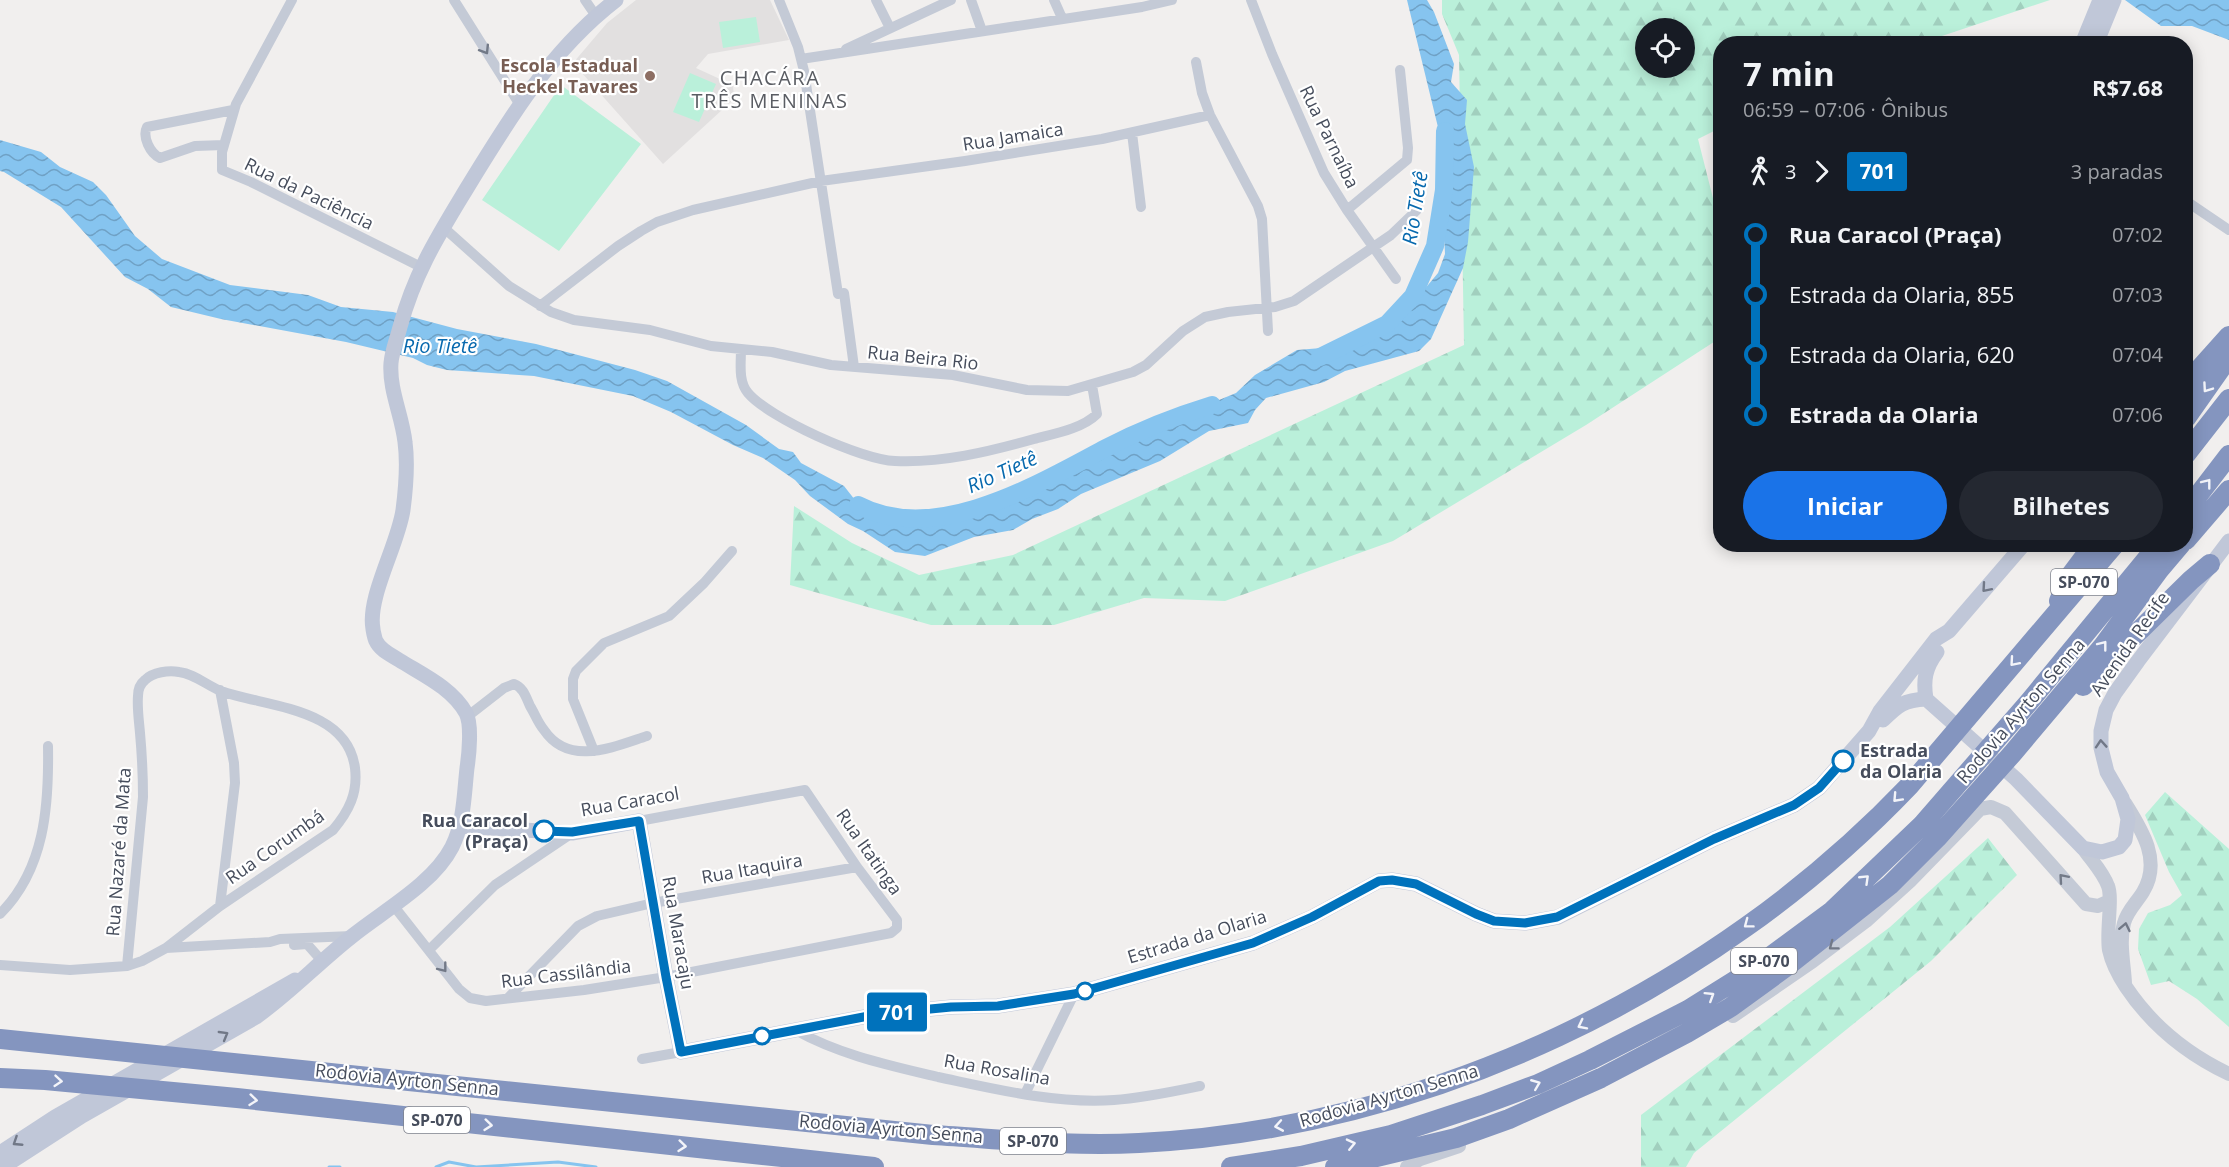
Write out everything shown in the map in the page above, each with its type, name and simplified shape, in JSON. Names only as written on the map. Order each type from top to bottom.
[{"type":"highway","points":[[2193,376],[2229,336]]},
{"type":"highway","points":[[2193,408],[2229,357]]},
{"type":"highway","points":[[2193,445],[2229,399]]},
{"type":"highway","points":[[2193,502],[2229,455]]},
{"type":"highway","points":[[2193,532],[2229,490]]},
{"type":"highway","points":[[2052,618],[2070,576],[2088,552]]},
{"type":"highway","name":"Rodovia Ayrton Senna","points":[[0,1039],[933,1135],[1046,1142],[1137,1143],[1212,1137],[1347,1112],[1487,1068],[1560,1036],[1639,996],[1716,948],[1815,874],[1880,816],[1910,785],[2108,552]]},
{"type":"highway","name":"Rodovia Ayrton Senna","points":[[1231,1167],[1301,1156],[1391,1135],[1501,1098],[1538,1084],[1610,1050],[1688,1010],[1752,970],[1832,911],[1922,825],[2036,694],[2152,552]]},
{"type":"highway","points":[[1335,1167],[1418,1149],[1509,1119],[1601,1078],[1731,1007],[1814,946],[1890,885],[1937,838],[2103,646],[2174,552]]},
{"type":"highway","points":[[2012,754],[2023,746],[2210,564]]},
{"type":"highway","name":"Rodovia Ayrton Senna","points":[[0,1078],[237,1098],[874,1167]]},
{"type":"highway","points":[[1388,1167],[1418,1149]]},
{"type":"main road","points":[[0,1154],[256,1017],[283,998],[321,961],[437,868],[451,849],[460,826],[468,762],[468,716],[438,683],[385,652],[375,640],[372,624],[374,605],[403,513],[406,475],[405,440],[390,378],[391,359],[408,299],[421,267],[443,227],[520,105],[553,61],[596,16],[616,0]]},
{"type":"main road","points":[[2087,36],[2105,4]]},
{"type":"main road","points":[[2098,36],[2105,4]]},
{"type":"main road","name":"Avenida Recife","points":[[2083,848],[2102,852],[2119,847],[2125,840],[2128,819],[2122,798],[2107,772],[2101,748],[2101,731],[2106,710],[2115,693],[2229,541]]},
{"type":"main road","name":"Estrada da Olaria","points":[[1869,731],[1880,711],[1936,639],[1949,630],[2017,552]]},
{"type":"main road","name":"Estrada da Olaria","points":[[681,1052],[879,1014],[951,1007],[998,1006],[1074,994],[1253,943],[1312,917],[1379,881],[1392,880],[1416,884],[1494,921],[1525,923],[1557,917],[1714,839],[1794,805],[1819,788],[1869,731],[1899,705],[1908,700],[1930,703],[1925,675],[1928,664],[1942,645],[1949,630]]},
{"type":"main road","points":[[1930,703],[2016,779],[2083,848]]},
{"type":"main road","name":"Rua Caracol","points":[[460,826],[572,832],[639,821]]},
{"type":"main road","name":"Rua Maracaju","points":[[639,821],[681,1052]]},
{"type":"main road","points":[[3,1167],[76,1113],[238,1011],[308,972]]},
{"type":"street","name":"Rua da Paciência","points":[[292,0],[233,110],[220,164],[223,171],[251,182],[421,267]]},
{"type":"street","points":[[454,0],[520,105]]},
{"type":"street","points":[[585,0],[596,16]]},
{"type":"street","points":[[779,0],[801,59],[854,367]]},
{"type":"street","points":[[876,0],[890,28]]},
{"type":"street","points":[[835,55],[951,0]]},
{"type":"street","points":[[971,0],[982,32]]},
{"type":"street","points":[[1054,0],[1062,18]]},
{"type":"street","points":[[801,59],[1172,0]]},
{"type":"street","name":"Rua Parnaíba","points":[[1251,0],[1318,161],[1347,210],[1396,279]]},
{"type":"street","points":[[1196,62],[1210,116],[1258,206],[1263,231],[1268,331]]},
{"type":"street","points":[[1347,210],[1407,160],[1408,148],[1400,70]]},
{"type":"street","points":[[224,146],[195,146],[160,158],[155,156],[144,137],[147,127],[233,110]]},
{"type":"street","name":"Rua Jamaica","points":[[540,306],[618,246],[657,222],[703,207],[821,181],[964,161],[1132,133],[1210,116]]},
{"type":"street","points":[[1132,133],[1141,207]]},
{"type":"street","points":[[2193,206],[2229,230]]},
{"type":"street","name":"Rua Beira Rio","points":[[443,227],[509,285],[540,306],[574,320],[650,330],[711,346],[772,352],[831,365],[952,375],[1001,386],[1049,392],[1068,391],[1133,372],[1146,365],[1183,331],[1204,317],[1266,308],[1301,298],[1396,231],[1417,210]]},
{"type":"street","points":[[741,349],[742,384],[758,402],[802,428],[849,449],[884,460],[949,459],[974,455],[1061,431],[1093,418],[1097,412],[1092,385]]},
{"type":"street","points":[[594,751],[573,699],[572,688],[576,671],[604,643],[669,616],[704,583],[732,551]]},
{"type":"street","name":"Rua Corumbá","points":[[0,965],[69,970],[127,966],[142,961],[165,948],[220,906],[333,830],[345,815],[353,797],[356,781],[354,763],[347,744],[334,729],[312,716],[220,690],[185,673],[167,672],[152,675]]},
{"type":"street","name":"Rua Nazaré da Mata","points":[[127,966],[143,797],[138,694],[145,680],[152,675]]},
{"type":"street","points":[[468,716],[504,687],[518,685],[543,730],[552,740],[572,752],[594,751],[647,736]]},
{"type":"street","points":[[220,690],[234,764],[235,783],[220,906]]},
{"type":"street","points":[[0,914],[29,875],[46,818],[49,789],[48,746]]},
{"type":"street","name":"Rua Caracol","points":[[639,821],[805,789]]},
{"type":"street","name":"Rua Itatinga","points":[[805,789],[857,867],[897,920],[897,928],[891,933]]},
{"type":"street","points":[[2122,798],[2138,824],[2152,858],[2152,872],[2148,884],[2128,913],[2124,923],[2122,936],[2125,985]]},
{"type":"street","points":[[1407,1167],[1420,1159],[1504,1130],[1554,1109],[1694,1040],[1756,1002],[1866,921],[1910,881],[1980,809],[1991,807],[2006,813],[2086,904],[2103,906],[2109,901]]},
{"type":"street","points":[[429,950],[495,885],[572,832]]},
{"type":"street","points":[[2083,848],[2109,887],[2107,934],[2109,952],[2118,975],[2144,1013],[2169,1037],[2229,1074]]},
{"type":"street","name":"Rua Itaquira","points":[[508,998],[587,920],[653,903],[857,867]]},
{"type":"street","name":"Rua Cassilândia","points":[[393,905],[459,989],[470,998],[486,1001],[584,990],[666,977],[891,933]]},
{"type":"street","points":[[165,948],[352,936]]},
{"type":"street","points":[[270,942],[281,945],[307,945],[321,961]]},
{"type":"street","points":[[1025,1094],[1074,994]]},
{"type":"street","name":"Rua Rosalina","points":[[795,1030],[832,1048],[868,1060],[980,1087],[1025,1094],[1078,1100],[1113,1100],[1200,1086]]},
{"type":"street","points":[[642,1059],[681,1052]]},
{"type":"shaded area","name":"Escola Estadual Heckel Tavares","points":[[636,0],[770,0],[789,40],[708,54],[696,68],[733,85],[734,99],[663,164],[573,63],[607,23]]},
{"type":"green space","points":[[1442,0],[2050,0],[1942,36],[1713,36],[1713,132],[1698,139],[1713,198],[1713,343],[1586,425],[1393,541],[1225,601],[1144,598],[1054,625],[931,625],[790,585],[794,506],[852,543],[919,575],[1013,555],[1464,345],[1459,55],[1442,14]]},
{"type":"green space","points":[[756,17],[760,42],[723,48],[719,22]]},
{"type":"green space","points":[[690,73],[716,84],[699,122],[673,112]]},
{"type":"green space","points":[[561,85],[641,144],[559,251],[482,200]]},
{"type":"green space","points":[[2165,792],[2229,849],[2229,1027],[2197,999],[2169,981],[2151,985],[2138,949],[2139,929],[2148,913],[2170,905],[2182,895],[2169,872],[2145,815]]},
{"type":"green space","points":[[1988,838],[2017,875],[1931,961],[1694,1153],[1686,1167],[1641,1167],[1641,1115],[1890,927]]},
{"type":"water","name":"Rio Tietê","points":[[1407,0],[1427,0],[1434,12],[1454,64],[1451,82],[1467,100],[1465,124],[1474,167],[1468,242],[1463,268],[1431,339],[1419,351],[1345,371],[1324,382],[1266,398],[1255,410],[1248,423],[1209,431],[1160,461],[1081,494],[1058,509],[1032,519],[1013,530],[974,537],[925,556],[895,552],[848,524],[810,496],[795,480],[763,458],[671,412],[633,396],[534,376],[447,370],[427,365],[413,358],[346,342],[221,319],[171,307],[148,289],[125,277],[61,207],[0,171],[0,140],[41,152],[60,167],[93,182],[106,195],[135,236],[162,259],[230,285],[308,295],[341,307],[393,312],[457,329],[536,344],[635,370],[667,381],[746,425],[779,449],[793,452],[801,463],[844,486],[855,500],[877,512],[883,521],[913,525],[928,522],[940,514],[977,514],[987,502],[1013,488],[1033,492],[1178,417],[1236,393],[1255,375],[1297,350],[1346,346],[1398,321],[1438,273],[1445,254],[1443,215],[1445,156]]},
{"type":"water","points":[[2125,0],[2229,0],[2229,40],[2192,26],[2161,26]]},
{"type":"waterway","name":"Rio Tietê","points":[[1320,357],[1387,324],[1413,296],[1435,246],[1444,190],[1445,131]]},
{"type":"waterway","name":"Rio Tietê","points":[[858,505],[888,516],[920,518],[952,514],[985,505],[1018,493],[1145,429],[1212,405]]},
{"type":"waterway","points":[[436,1167],[449,1162],[476,1167],[558,1162],[596,1167]]},
{"type":"waterway","points":[[329,1167],[340,1167]]},
{"type":"bus line","name":"701","points":[[544,831],[572,832],[639,821],[681,1052],[879,1014],[951,1007],[998,1006],[1074,994],[1253,943],[1312,917],[1379,881],[1405,881],[1416,884],[1494,921],[1513,924],[1538,922],[1557,917],[1714,839],[1794,805],[1819,788],[1843,761]]},
{"type":"place","name":"Escola Estadual Heckel Tavares","points":[[650,76]]},
{"type":"place","name":"Estrada da Olaria","points":[[1843,761]]},
{"type":"place","name":"Rua Caracol (Praça)","points":[[544,831]]},
{"type":"district","name":"CHACÁRA TRÊS MENINAS","points":[[770,90]]}]
